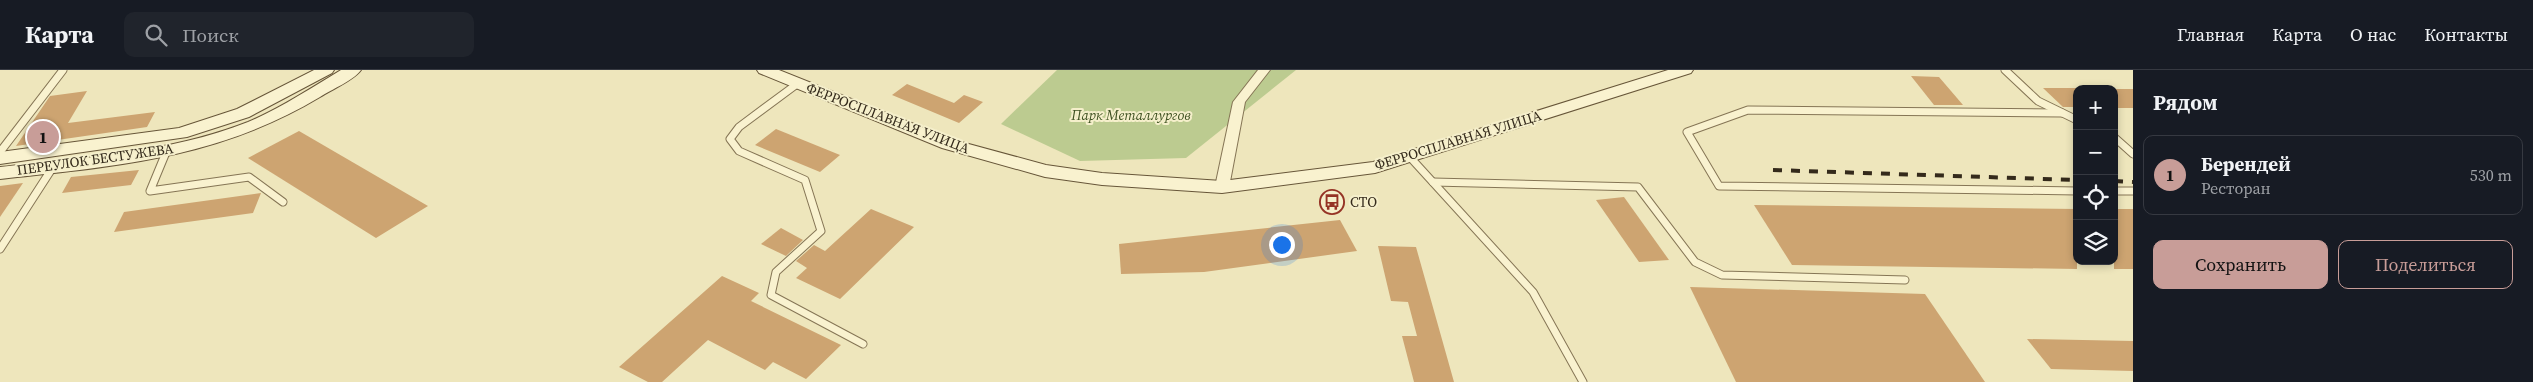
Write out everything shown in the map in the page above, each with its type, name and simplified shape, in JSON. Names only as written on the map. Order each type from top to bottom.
[{"type":"main road","name":"ПЕРЕУЛОК БЕСТУЖЕВА","points":[[0,158],[128,142],[181,133],[243,113],[326,70]]},
{"type":"main road","name":"ПЕРЕУЛОК БЕСТУЖЕВА","points":[[0,173],[167,150],[254,125],[353,70]]},
{"type":"main road","name":"ФЕРРОСПЛАВНАЯ УЛИЦА","points":[[765,70],[948,144],[1046,172],[1102,179],[1222,187],[1375,167],[1685,70]]},
{"type":"street","points":[[1222,187],[1239,102],[1264,70]]},
{"type":"lane","points":[[0,152],[63,70]]},
{"type":"lane","points":[[2006,70],[2038,102],[2073,118]]},
{"type":"lane","points":[[797,84],[739,127],[730,139],[739,150],[805,180],[821,231],[776,272],[771,295],[863,344]]},
{"type":"lane","points":[[2062,113],[1748,110],[1687,132],[1718,186],[2073,190]]},
{"type":"lane","points":[[2118,141],[2133,154]]},
{"type":"lane","points":[[167,150],[150,192],[249,177],[282,202]]},
{"type":"lane","points":[[1409,156],[1534,292],[1583,382]]},
{"type":"lane","points":[[0,249],[54,166]]},
{"type":"lane","points":[[1433,182],[1638,187],[1695,262],[1722,275],[1905,280]]},
{"type":"lane","points":[[2118,191],[2133,191]]},
{"type":"green space","name":"Парк Металлургов","points":[[1057,70],[1296,70],[1186,158],[1080,161],[1001,124]]},
{"type":"building","points":[[1911,76],[1939,77],[1963,105],[1934,105]]},
{"type":"building","points":[[907,84],[954,103],[964,95],[983,102],[959,123],[892,95]]},
{"type":"building","points":[[2043,88],[2073,88],[2073,107],[2063,107]]},
{"type":"building","points":[[2118,89],[2133,89],[2133,108],[2118,108]]},
{"type":"building","points":[[87,91],[68,123],[155,112],[147,127],[16,146],[50,96]]},
{"type":"building","points":[[776,129],[840,155],[820,172],[755,145]]},
{"type":"building","points":[[299,131],[428,206],[376,238],[248,158]]},
{"type":"building","points":[[139,170],[131,185],[62,193],[71,177]]},
{"type":"building","points":[[23,183],[0,217],[0,186]]},
{"type":"building","points":[[261,193],[253,213],[114,232],[124,212]]},
{"type":"building","points":[[1624,197],[1669,260],[1639,262],[1596,200]]},
{"type":"building","points":[[1754,205],[2073,209],[2073,265],[2077,265],[2077,269],[1792,265]]},
{"type":"building","points":[[871,209],[914,227],[840,299],[796,278],[807,268],[796,261],[814,245],[825,251]]},
{"type":"building","points":[[2118,209],[2133,209],[2133,269],[2114,269],[2114,265],[2118,265]]},
{"type":"building","points":[[1340,220],[1357,251],[1204,272],[1121,274],[1119,244]]},
{"type":"building","points":[[781,228],[803,240],[786,256],[761,244]]},
{"type":"building","points":[[1378,246],[1416,247],[1454,382],[1414,382],[1402,336],[1417,336],[1408,302],[1391,301]]},
{"type":"building","points":[[722,276],[759,293],[751,301],[841,345],[806,379],[773,362],[765,370],[708,340],[662,382],[648,382],[619,367]]},
{"type":"building","points":[[1690,287],[1925,294],[1985,382],[1736,382]]},
{"type":"building","points":[[2027,339],[2133,341],[2133,371],[2051,369]]},
{"type":"railway","points":[[1773,170],[2073,180]]},
{"type":"railway","points":[[2118,181],[2133,182]]},
{"type":"place","name":"Берендей","points":[[43,137]]},
{"type":"place","name":"СТО","points":[[1332,202]]}]
